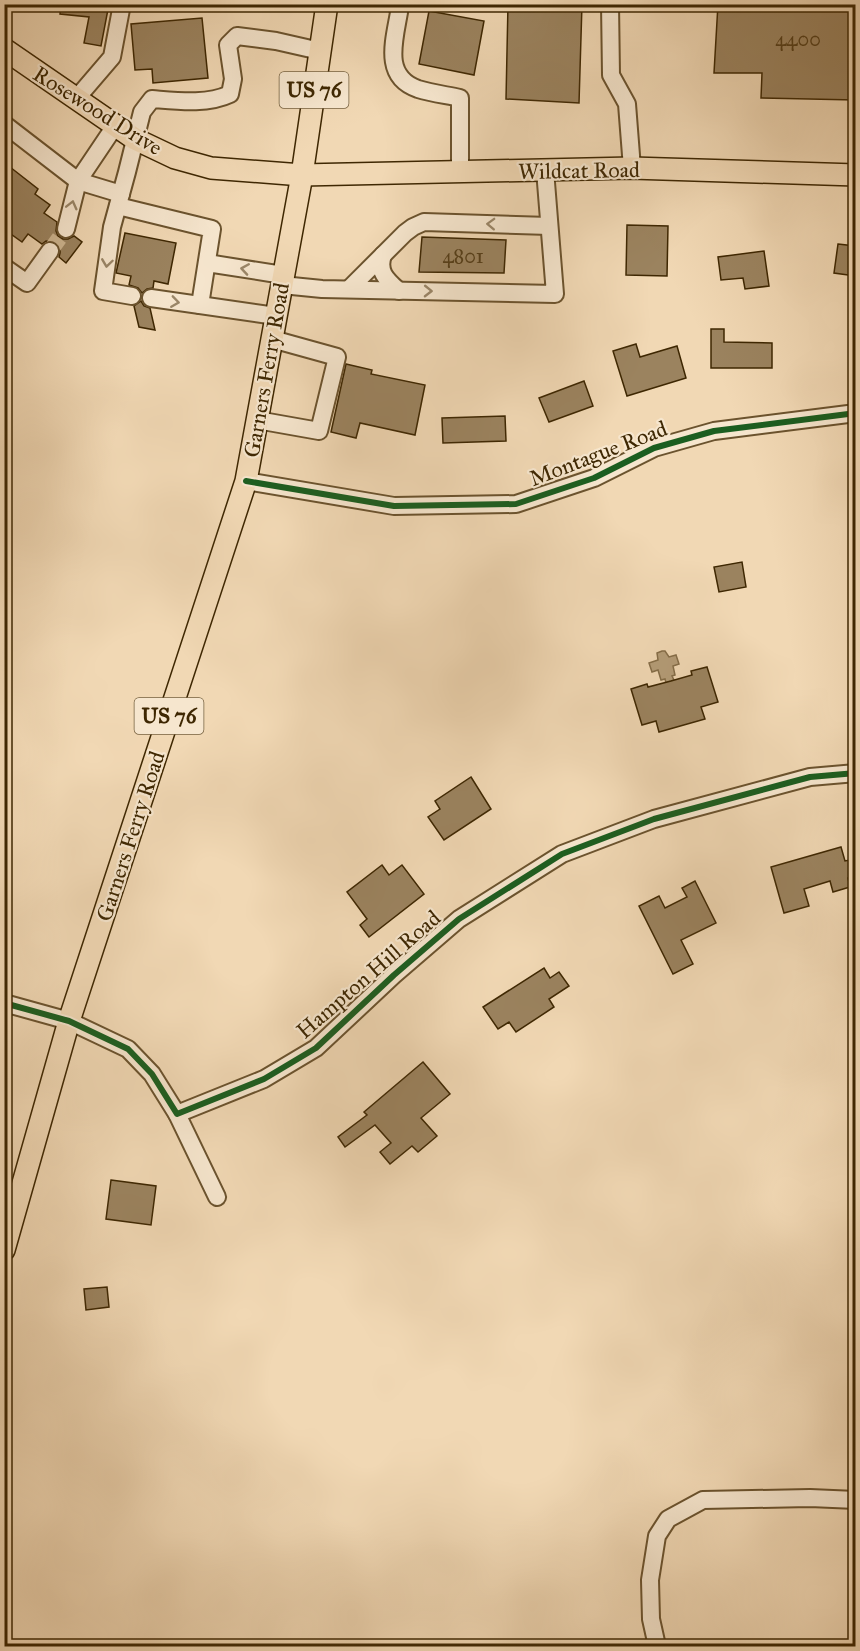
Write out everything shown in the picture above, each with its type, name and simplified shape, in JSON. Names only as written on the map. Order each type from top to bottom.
[{"type":"main road","name":"US 76","points":[[302,175],[327,4]]},
{"type":"main road","name":"Rosewood Drive","points":[[7,56],[135,139],[175,158],[211,168],[302,175]]},
{"type":"main road","name":"Wildcat Road","points":[[302,175],[632,168],[855,175]]},
{"type":"main road","name":"Garners Ferry Road","points":[[4,1250],[69,1022],[246,481],[302,175]]},
{"type":"street","points":[[75,99],[112,57],[122,4]]},
{"type":"street","points":[[394,4],[400,6],[393,52],[394,70],[405,82],[417,89],[460,98],[460,172]]},
{"type":"street","points":[[610,4],[611,75],[627,104],[632,168]]},
{"type":"street","points":[[132,296],[103,291],[112,227],[142,112],[152,99],[176,101],[219,99],[231,94],[233,79],[228,45],[237,36],[276,41],[320,51]]},
{"type":"street","points":[[4,124],[78,180],[119,200],[212,229],[200,305]]},
{"type":"street","points":[[66,229],[78,180],[115,126]]},
{"type":"street","points":[[207,263],[322,289],[555,294],[545,170]]},
{"type":"street","points":[[349,290],[413,226],[424,222],[549,226]]},
{"type":"street","points":[[4,267],[27,283],[50,251]]},
{"type":"street","points":[[383,255],[380,264],[382,272],[399,291]]},
{"type":"street","points":[[151,298],[276,316]]},
{"type":"street","points":[[257,420],[319,431],[337,357],[272,339]]},
{"type":"street","name":"Montague Road","points":[[246,481],[394,506],[516,504],[594,478],[654,448],[714,431],[855,413]]},
{"type":"street","name":"Hampton Hill Road","points":[[177,1114],[264,1079],[315,1048],[459,919],[562,854],[654,819],[810,777],[855,773]]},
{"type":"street","points":[[4,1003],[69,1022],[128,1049],[152,1074],[177,1114],[217,1197]]},
{"type":"street","points":[[657,1647],[651,1619],[650,1580],[657,1536],[668,1519],[703,1500],[810,1498],[855,1500]]},
{"type":"shaded area","points":[[665,651],[669,657],[676,655],[679,664],[673,666],[674,680],[666,683],[665,679],[661,680],[658,670],[652,672],[649,663],[658,660],[657,653]]},
{"type":"building","points":[[61,4],[109,4],[101,46],[84,43],[89,17],[60,14]]},
{"type":"building","points":[[508,4],[582,4],[579,103],[506,99]]},
{"type":"building","points":[[718,4],[855,4],[855,100],[761,98],[762,73],[714,73]]},
{"type":"building","points":[[429,11],[484,21],[474,75],[419,64]]},
{"type":"building","points":[[202,18],[208,78],[153,83],[152,69],[135,70],[131,24]]},
{"type":"building","points":[[10,167],[38,189],[35,194],[50,205],[44,213],[57,222],[58,236],[68,239],[74,236],[82,242],[66,263],[59,257],[60,247],[56,242],[46,241],[42,244],[28,234],[22,242],[4,229],[4,174]]},
{"type":"building","points":[[627,225],[668,226],[667,276],[626,275]]},
{"type":"building","points":[[125,233],[176,243],[168,284],[154,281],[153,288],[142,293],[138,288],[129,285],[131,276],[116,273]]},
{"type":"building","points":[[422,237],[506,240],[504,273],[419,272]]},
{"type":"building","points":[[838,244],[855,246],[855,276],[834,273]]},
{"type":"building","points":[[764,251],[769,286],[745,289],[743,278],[721,280],[718,257]]},
{"type":"building","points":[[141,301],[144,306],[150,308],[155,330],[139,327],[134,306]]},
{"type":"building","points":[[711,329],[724,329],[724,342],[772,343],[772,368],[711,368]]},
{"type":"building","points":[[636,344],[640,357],[677,346],[686,378],[627,396],[613,351]]},
{"type":"building","points":[[346,364],[372,370],[371,374],[425,385],[415,435],[360,423],[356,438],[331,432]]},
{"type":"building","points":[[584,381],[593,406],[549,422],[539,398]]},
{"type":"building","points":[[505,416],[506,441],[443,443],[442,418]]},
{"type":"building","points":[[742,562],[746,587],[719,592],[714,567]]},
{"type":"building","points":[[707,667],[718,702],[701,707],[705,719],[659,732],[656,721],[642,725],[631,689],[647,684],[648,687],[692,675],[691,671]]},
{"type":"building","points":[[471,777],[491,809],[444,840],[428,817],[440,809],[435,801]]},
{"type":"building","points":[[841,847],[845,861],[855,859],[855,876],[848,878],[850,887],[833,892],[830,881],[804,889],[809,906],[784,913],[771,867]]},
{"type":"building","points":[[382,865],[389,875],[402,865],[424,894],[369,937],[360,925],[367,919],[347,892]]},
{"type":"building","points":[[695,881],[716,923],[681,940],[693,964],[673,974],[639,906],[659,896],[665,908],[687,897],[682,888]]},
{"type":"building","points":[[544,968],[550,978],[559,972],[569,986],[549,999],[554,1007],[516,1032],[509,1022],[498,1029],[483,1007]]},
{"type":"building","points":[[423,1062],[450,1094],[421,1118],[437,1136],[418,1152],[412,1146],[390,1164],[380,1152],[391,1143],[375,1125],[345,1147],[338,1137],[367,1115],[364,1112]]},
{"type":"building","points":[[111,1180],[156,1186],[151,1225],[106,1219]]},
{"type":"building","points":[[107,1287],[109,1307],[86,1310],[84,1289]]},
{"type":"tunnel","points":[[50,251],[66,229]]},
{"type":"cycle path","points":[[246,481],[394,506],[516,504],[594,478],[654,448],[714,431],[856,413]]},
{"type":"cycle path","points":[[4,1003],[69,1021],[128,1049],[152,1074],[177,1114],[264,1079],[316,1048],[394,975],[459,919],[562,854],[654,819],[810,777],[856,773]]}]
